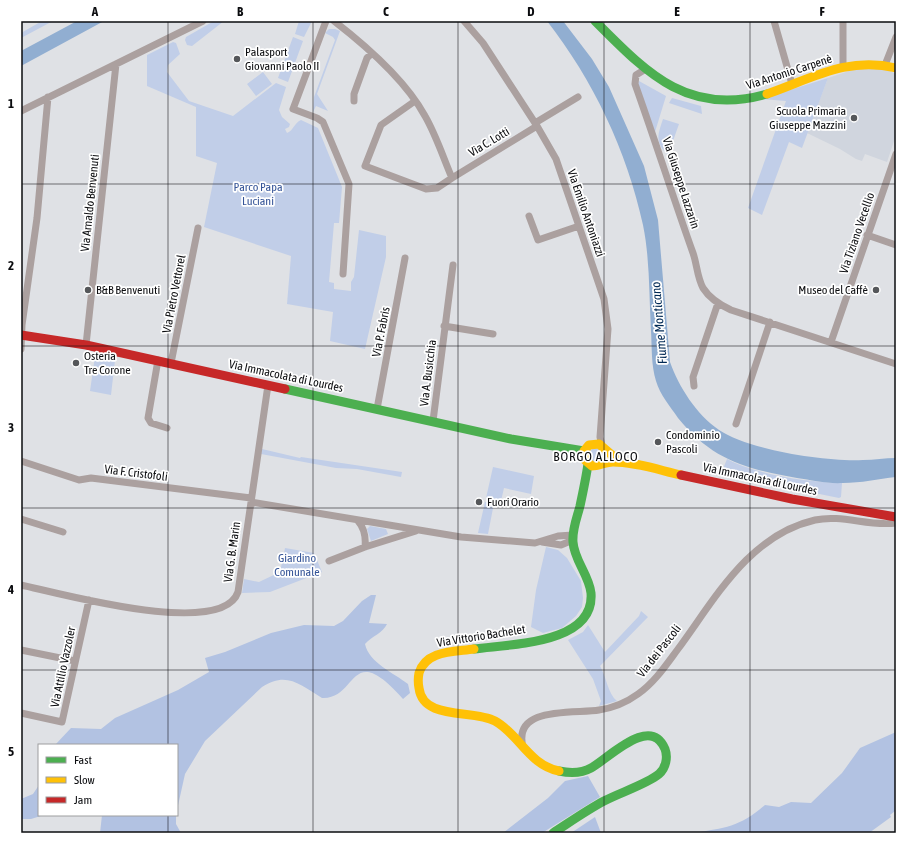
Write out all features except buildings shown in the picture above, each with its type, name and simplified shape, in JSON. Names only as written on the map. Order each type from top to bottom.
[{"type":"street","points":[[21,110],[203,21]]},
{"type":"street","points":[[326,21],[293,109],[317,118],[323,122],[349,184],[343,274]]},
{"type":"street","points":[[334,21],[390,72],[414,100],[426,117],[452,178]]},
{"type":"street","name":"Via Emilio Antoniazzi","points":[[464,21],[483,43],[536,124],[559,166],[604,299],[608,330],[601,445]]},
{"type":"street","name":"Via Antonio Carpenè","points":[[595,21],[644,70],[659,81],[679,92],[717,99],[748,98],[854,63],[885,65],[896,68]]},
{"type":"street","points":[[774,21],[792,84]]},
{"type":"street","points":[[843,21],[843,66]]},
{"type":"street","points":[[885,65],[896,37]]},
{"type":"street","points":[[354,101],[354,94],[367,58],[371,54]]},
{"type":"street","name":"Via Arnaldo Benvenuti","points":[[86,345],[116,64]]},
{"type":"street","name":"Via Giuseppe Lazzarin","points":[[644,70],[637,74],[635,84],[662,158],[693,253],[699,281],[707,293],[718,303],[731,310],[896,364]]},
{"type":"street","points":[[21,349],[37,218],[48,97]]},
{"type":"street","name":"Via C. Lotti","points":[[414,100],[381,125],[365,166],[429,190],[437,188],[578,97]]},
{"type":"street","name":"Via Tiziano Vecellio","points":[[831,342],[896,154]]},
{"type":"street","points":[[529,216],[538,240],[579,226]]},
{"type":"street","name":"Via Pietro Vettorel","points":[[171,363],[198,228]]},
{"type":"street","points":[[867,235],[896,245]]},
{"type":"street","name":"Via P. Fabris","points":[[377,409],[406,258]]},
{"type":"street","name":"Via A. Busicchia","points":[[433,421],[453,265]]},
{"type":"street","points":[[694,386],[693,377],[718,303]]},
{"type":"street","points":[[736,424],[770,322]]},
{"type":"street","name":"Via A. Busicchia","points":[[444,326],[493,334]]},
{"type":"street","name":"Via Immacolata di Lourdes","points":[[22,335],[86,345],[158,360],[544,445],[602,465],[620,462],[799,500],[896,517]]},
{"type":"street","points":[[158,360],[148,418],[151,423],[167,428]]},
{"type":"street","name":"Via G. B. Marin","points":[[21,585],[119,606],[188,614],[224,608],[233,601],[238,592],[268,385]]},
{"type":"street","points":[[587,460],[589,445],[601,445],[606,459],[602,465]]},
{"type":"street","name":"Via Immacolata di Lourdes","points":[[601,445],[620,462]]},
{"type":"street","name":"Via Vittorio Bachelet","points":[[523,747],[500,725],[489,718],[433,708],[421,695],[418,686],[418,676],[426,661],[439,653],[553,638],[564,635],[574,629],[586,614],[590,600],[590,586],[578,559],[573,537],[585,483],[587,460]]},
{"type":"street","name":"Via F. Cristofoli","points":[[21,461],[79,480],[91,478],[251,500]]},
{"type":"street","points":[[251,500],[418,531],[510,542],[542,542],[561,545],[578,559]]},
{"type":"street","points":[[542,542],[558,536],[568,529],[577,517]]},
{"type":"street","name":"Via dei Pascoli","points":[[523,747],[522,738],[524,728],[528,722],[537,717],[551,713],[610,708],[627,701],[648,686],[664,667],[736,570],[752,553],[770,540],[798,526],[823,518],[879,524],[896,523]]},
{"type":"street","points":[[21,519],[63,532]]},
{"type":"street","points":[[358,521],[363,526],[365,533],[365,547]]},
{"type":"street","points":[[329,561],[365,547],[418,531]]},
{"type":"street","points":[[558,536],[573,537]]},
{"type":"street","points":[[561,545],[573,537]]},
{"type":"street","name":"Via Attilio Vazzoler","points":[[21,713],[62,722],[89,600]]},
{"type":"street","points":[[21,650],[75,661]]},
{"type":"street","points":[[523,747],[541,764],[564,772],[583,771],[590,768],[640,736],[657,739],[666,751],[667,761],[663,770],[658,775],[604,801],[553,833]]},
{"type":"shaded area","name":"Scuola Primaria Giuseppe Mazzini","points":[[858,68],[888,70],[896,74],[896,135],[887,162],[865,154],[862,161],[856,159],[840,149],[807,133],[828,78]]},
{"type":"shaded area","points":[[371,595],[376,595],[369,623],[387,624],[383,630],[365,644],[367,651],[371,657],[383,667],[408,684],[410,693],[403,699],[373,673],[363,672],[356,676],[334,696],[322,698],[293,682],[279,680],[271,682],[262,687],[205,741],[185,774],[178,806],[178,744],[56,744],[71,728],[101,729],[115,718],[178,690],[209,672],[205,658],[225,652],[271,633],[304,625],[334,626],[343,621],[362,601]]},
{"type":"shaded area","points":[[896,732],[896,813],[895,811],[890,815],[891,817],[869,833],[694,833],[715,830],[740,822],[765,805],[779,807],[791,802],[811,803],[842,773],[860,748]]},
{"type":"shaded area","points":[[588,776],[600,797],[542,833],[503,833],[548,798],[565,781]]},
{"type":"shaded area","points":[[38,786],[38,816],[41,816],[31,819],[21,819],[21,799],[33,794]]},
{"type":"shaded area","points":[[102,816],[176,816],[176,824],[181,833],[100,833]]},
{"type":"shaded area","points":[[595,817],[601,833],[571,833]]},
{"type":"green space","points":[[42,21],[53,21],[21,38],[21,33]]},
{"type":"green space","points":[[214,21],[224,21],[192,46],[187,45],[185,40],[186,37]]},
{"type":"green space","points":[[299,21],[312,21],[304,37],[295,34]]},
{"type":"green space","points":[[329,29],[340,31],[317,94],[328,111],[316,106],[313,112],[314,97],[335,40],[333,37],[325,33]]},
{"type":"green space","points":[[293,37],[303,41],[288,82],[278,78]]},
{"type":"green space","name":"Parco Papa Luciani","points":[[173,42],[176,43],[180,54],[168,65],[167,72],[189,101],[233,116],[276,83],[286,87],[279,110],[282,117],[290,124],[289,127],[285,129],[287,133],[301,120],[318,128],[342,187],[339,223],[334,223],[329,282],[334,283],[334,289],[351,291],[359,230],[386,236],[386,257],[365,349],[330,341],[333,312],[287,304],[291,256],[204,227],[217,163],[196,156],[196,107],[147,86],[147,55]]},
{"type":"green space","points":[[263,72],[272,84],[256,96],[247,84]]},
{"type":"green space","points":[[828,78],[802,148],[789,142],[762,215],[748,208],[786,101],[761,99]]},
{"type":"green space","points":[[639,81],[666,96],[655,132],[638,84]]},
{"type":"green space","points":[[672,98],[701,106],[702,114],[669,103]]},
{"type":"green space","points":[[663,119],[679,124],[668,155],[661,146],[658,138]]},
{"type":"green space","points":[[95,356],[115,360],[111,395],[90,391]]},
{"type":"green space","points":[[596,446],[604,454],[601,462],[591,463],[587,453]]},
{"type":"green space","points":[[262,449],[300,458],[402,472],[401,477],[357,469],[336,468],[261,454]]},
{"type":"green space","points":[[727,459],[739,465],[783,477],[842,483],[841,497],[839,498],[721,474]]},
{"type":"green space","points":[[493,467],[534,476],[531,494],[504,488],[501,501],[486,498]]},
{"type":"green space","points":[[485,502],[494,503],[488,534],[478,533]]},
{"type":"green space","points":[[370,526],[386,529],[388,534],[371,541],[367,529]]},
{"type":"green space","points":[[546,547],[558,550],[567,558],[581,581],[583,598],[582,607],[576,616],[562,628],[543,633],[531,627],[536,590]]},
{"type":"green space","name":"Giardino Comunale","points":[[285,548],[314,553],[322,572],[270,592],[242,593],[244,579],[259,582],[280,572]]},
{"type":"green space","points":[[641,611],[648,617],[600,666],[611,694],[617,701],[599,706],[601,701],[593,679],[568,640],[583,632],[588,625],[605,652],[639,616]]},
{"type":"water","points":[[77,21],[104,21],[21,66],[21,51]]},
{"type":"water","name":"Fiume Monticano","points":[[547,21],[563,21],[592,59],[609,87],[644,166],[658,220],[670,362],[678,381],[689,399],[711,424],[732,437],[768,449],[809,457],[847,460],[896,458],[896,477],[856,482],[831,483],[762,471],[731,460],[717,453],[704,444],[678,418],[660,391],[654,375],[647,251],[643,225],[628,170],[618,143],[593,92],[579,67]]},
{"type":"traffic: fast","points":[[595,21],[632,57],[651,73],[670,85],[691,94],[714,99],[739,100],[767,94]]},
{"type":"traffic: fast","points":[[285,389],[511,439],[584,451]]},
{"type":"traffic: fast","points":[[474,649],[527,643],[547,639],[565,632],[579,623],[589,610],[591,593],[590,586],[576,555],[573,542],[574,528],[588,464]]},
{"type":"traffic: fast","points":[[553,833],[578,816],[610,798],[654,778],[665,766],[666,752],[658,739],[650,736],[639,737],[587,770],[575,772],[559,771]]},
{"type":"traffic: slow","points":[[767,94],[814,76],[845,67],[878,65],[896,68]]},
{"type":"traffic: slow","points":[[620,462],[599,444],[589,445],[584,451],[585,460],[592,466],[610,462],[622,462],[681,475]]},
{"type":"traffic: slow","points":[[474,649],[450,652],[434,656],[428,660],[423,665],[419,673],[418,680],[423,698],[429,705],[439,710],[486,717],[495,721],[511,733],[532,756],[549,768],[559,771]]},
{"type":"traffic: jam","points":[[21,335],[86,345],[285,389]]},
{"type":"traffic: jam","points":[[681,475],[792,499],[896,517]]},
{"type":"place","name":"Palasport Giovanni Paolo II","points":[[237,59]]},
{"type":"place","name":"Scuola Primaria Giuseppe Mazzini","points":[[854,118]]},
{"type":"place","name":"B&B Benvenuti","points":[[88,290]]},
{"type":"place","name":"Museo del Caffè","points":[[876,290]]},
{"type":"place","name":"Osteria Tre Corone","points":[[76,363]]},
{"type":"place","name":"Condominio Pascoli","points":[[658,442]]},
{"type":"place","name":"Fuori Orario","points":[[479,502]]},
{"type":"district","name":"BORGO ALLOCO","points":[[596,456]]}]
